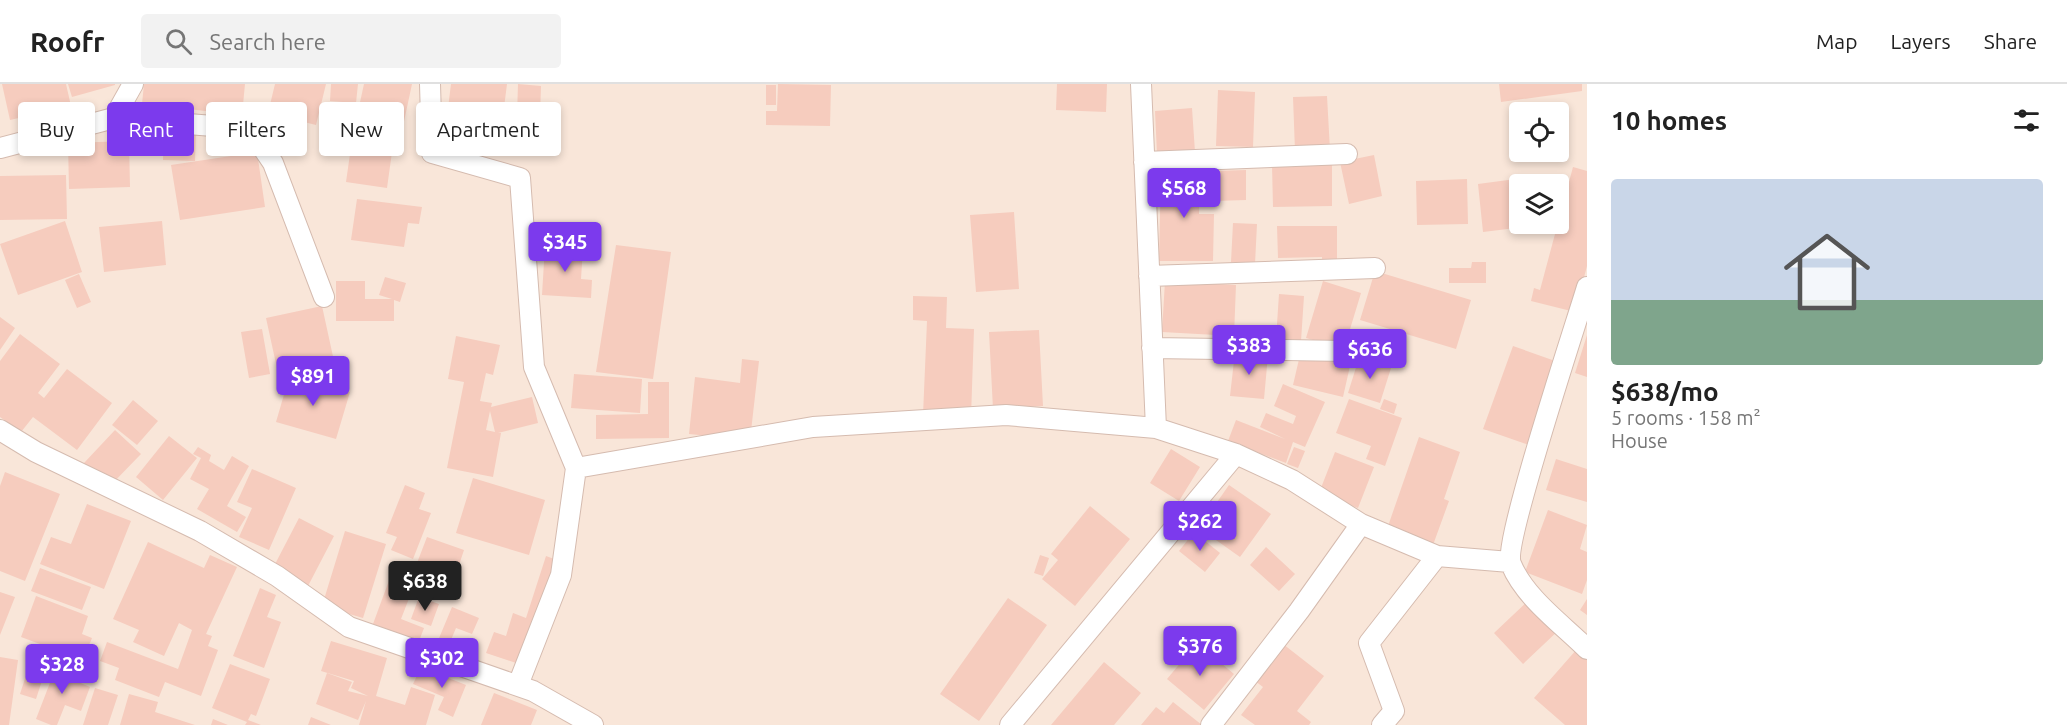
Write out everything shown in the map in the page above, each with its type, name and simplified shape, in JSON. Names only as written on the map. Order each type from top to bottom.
[{"type":"street","points":[[123,102],[133,84]]},
{"type":"street","points":[[430,84],[432,153],[520,178],[534,367],[576,468],[561,575],[518,685]]},
{"type":"street","points":[[1141,84],[1155,428]]},
{"type":"street","points":[[0,148],[107,120]]},
{"type":"street","points":[[194,124],[250,129],[273,163],[324,297]]},
{"type":"street","points":[[1144,162],[1347,154]]},
{"type":"street","points":[[1149,276],[1375,268]]},
{"type":"street","points":[[1587,287],[1518,513],[1510,562],[1526,589],[1587,649]]},
{"type":"street","points":[[1152,348],[1346,351]]},
{"type":"street","points":[[576,468],[813,427],[1006,415],[1155,428],[1236,454],[1292,480],[1361,524],[1437,556],[1510,562]]},
{"type":"street","points":[[0,430],[36,452],[200,531],[277,576],[349,627],[533,691],[593,725]]},
{"type":"street","points":[[1010,725],[1236,454]]},
{"type":"street","points":[[1211,725],[1299,611],[1361,524]]},
{"type":"street","points":[[1382,725],[1394,711],[1369,643],[1437,556]]},
{"type":"shaded area","points":[[0,84],[1587,84],[1587,725],[0,725]]},
{"type":"building","points":[[2,84],[66,84],[70,102],[18,102],[18,118],[10,120]]},
{"type":"building","points":[[68,84],[115,84],[115,85],[72,97]]},
{"type":"building","points":[[144,84],[245,84],[243,102],[206,102],[206,111],[194,110],[194,102],[142,102]]},
{"type":"building","points":[[275,84],[326,84],[322,102],[319,102],[316,125],[307,123],[307,102],[271,102]]},
{"type":"building","points":[[331,84],[358,84],[356,102],[330,101]]},
{"type":"building","points":[[364,84],[412,84],[404,121],[404,102],[360,102]]},
{"type":"building","points":[[451,84],[507,84],[505,102],[449,102]]},
{"type":"building","points":[[518,84],[541,86],[540,102],[517,102]]},
{"type":"building","points":[[778,84],[831,85],[830,126],[766,125],[766,111],[777,111]]},
{"type":"building","points":[[1057,84],[1107,84],[1106,112],[1056,110]]},
{"type":"building","points":[[1499,84],[1582,84],[1582,91],[1501,102]]},
{"type":"building","points":[[766,85],[776,85],[776,105],[766,105]]},
{"type":"building","points":[[1218,90],[1255,92],[1253,147],[1216,146]]},
{"type":"building","points":[[1327,96],[1330,150],[1295,151],[1293,97]]},
{"type":"building","points":[[1192,108],[1195,152],[1157,154],[1155,111]]},
{"type":"building","points":[[194,131],[196,131],[195,161],[163,160],[163,156],[194,156]]},
{"type":"building","points":[[95,142],[107,142],[107,156],[129,156],[130,187],[69,189],[68,156],[95,156]]},
{"type":"building","points":[[1374,155],[1382,196],[1349,204],[1340,162]]},
{"type":"building","points":[[231,156],[258,156],[265,207],[180,220],[171,165]]},
{"type":"building","points":[[350,156],[391,156],[387,188],[346,182]]},
{"type":"building","points":[[1332,164],[1332,206],[1273,207],[1272,165]]},
{"type":"building","points":[[1573,167],[1587,171],[1587,266],[1575,312],[1531,301],[1534,288],[1540,290],[1555,234],[1569,234],[1569,182]]},
{"type":"building","points":[[1161,169],[1200,169],[1199,214],[1214,214],[1213,261],[1159,261]]},
{"type":"building","points":[[1246,170],[1246,200],[1214,201],[1214,171]]},
{"type":"building","points":[[66,175],[67,219],[0,220],[0,176]]},
{"type":"building","points":[[1467,179],[1468,224],[1417,225],[1416,181]]},
{"type":"building","points":[[1509,180],[1509,229],[1483,232],[1478,184]]},
{"type":"building","points":[[357,199],[422,207],[419,224],[408,223],[404,247],[351,240]]},
{"type":"building","points":[[1014,212],[1019,289],[976,292],[970,215]]},
{"type":"building","points":[[65,221],[82,272],[18,295],[0,244]]},
{"type":"building","points":[[162,221],[166,265],[104,272],[99,227]]},
{"type":"building","points":[[1233,223],[1257,224],[1255,264],[1231,262]]},
{"type":"building","points":[[1277,226],[1337,226],[1337,268],[1322,268],[1322,257],[1278,258]]},
{"type":"building","points":[[616,245],[671,252],[653,379],[596,372]]},
{"type":"building","points":[[545,246],[583,248],[581,279],[592,280],[591,298],[542,295]]},
{"type":"building","points":[[1472,262],[1486,262],[1486,283],[1449,283],[1449,268],[1471,268]]},
{"type":"building","points":[[1375,271],[1471,300],[1456,349],[1360,320]]},
{"type":"building","points":[[79,274],[91,302],[77,308],[65,280]]},
{"type":"building","points":[[385,277],[406,283],[400,302],[394,300],[394,321],[336,321],[336,281],[365,281],[365,299],[392,299],[379,295]]},
{"type":"building","points":[[1165,281],[1236,285],[1234,336],[1162,332]]},
{"type":"building","points":[[1323,281],[1361,293],[1344,349],[1306,338]]},
{"type":"building","points":[[1279,294],[1304,296],[1301,341],[1276,339]]},
{"type":"building","points":[[913,296],[947,297],[946,328],[974,329],[971,417],[923,415],[927,321],[913,320]]},
{"type":"building","points":[[322,306],[334,361],[278,373],[266,318]]},
{"type":"building","points":[[0,317],[15,328],[0,350]]},
{"type":"building","points":[[262,329],[270,374],[249,378],[241,332]]},
{"type":"building","points":[[1039,330],[1043,406],[993,409],[989,332]]},
{"type":"building","points":[[20,334],[60,364],[38,393],[44,398],[67,369],[112,403],[77,450],[33,417],[21,432],[0,417],[0,361]]},
{"type":"building","points":[[1587,335],[1587,377],[1575,373]]},
{"type":"building","points":[[456,336],[500,345],[493,375],[486,373],[480,401],[492,403],[491,407],[532,397],[538,423],[498,433],[501,433],[493,477],[447,468],[464,382],[448,379]],"holes":[[[490,411],[495,432],[486,430]]]},
{"type":"building","points":[[1513,346],[1558,362],[1529,445],[1483,429]]},
{"type":"building","points":[[1235,352],[1268,355],[1264,399],[1230,396]]},
{"type":"building","points":[[1300,355],[1350,366],[1343,397],[1293,385]]},
{"type":"building","points":[[1359,358],[1391,368],[1380,403],[1348,393]]},
{"type":"building","points":[[742,359],[759,361],[750,440],[689,434],[695,377],[740,383]]},
{"type":"building","points":[[290,374],[350,392],[336,439],[276,422]]},
{"type":"building","points":[[574,374],[642,379],[640,413],[571,408]]},
{"type":"building","points":[[648,382],[669,382],[669,438],[596,439],[596,415],[648,414]]},
{"type":"building","points":[[1283,384],[1325,402],[1305,447],[1293,442],[1286,463],[1228,441],[1236,420],[1285,439],[1260,427],[1266,413],[1293,424],[1296,416],[1274,406]]},
{"type":"building","points":[[1349,399],[1402,418],[1385,466],[1366,459],[1371,446],[1336,433]]},
{"type":"building","points":[[1384,399],[1397,404],[1394,414],[1380,409]]},
{"type":"building","points":[[133,400],[158,421],[137,445],[112,425]]},
{"type":"building","points":[[115,430],[141,454],[109,487],[84,463]]},
{"type":"building","points":[[169,436],[197,458],[163,500],[136,477]]},
{"type":"building","points":[[1419,437],[1460,452],[1444,499],[1449,501],[1433,545],[1387,529]]},
{"type":"building","points":[[198,447],[211,455],[209,461],[224,470],[232,456],[249,466],[227,506],[246,517],[237,532],[197,509],[209,489],[190,479],[201,458],[193,454]]},
{"type":"building","points":[[1294,447],[1305,451],[1298,468],[1287,464]]},
{"type":"building","points":[[1171,449],[1200,467],[1179,501],[1150,483]]},
{"type":"building","points":[[1335,452],[1374,467],[1358,508],[1319,493]]},
{"type":"building","points":[[1556,459],[1587,469],[1587,502],[1546,490]]},
{"type":"building","points":[[252,469],[296,488],[269,550],[239,537],[252,508],[237,502]]},
{"type":"building","points":[[5,472],[60,494],[25,581],[0,571],[0,486]]},
{"type":"building","points":[[473,478],[545,500],[529,555],[456,533]]},
{"type":"building","points":[[405,485],[425,493],[419,509],[431,513],[413,559],[391,550],[397,537],[386,533]]},
{"type":"building","points":[[1229,485],[1271,514],[1240,557],[1199,528]]},
{"type":"building","points":[[87,504],[131,521],[104,589],[40,564],[51,537],[71,544]]},
{"type":"building","points":[[1090,506],[1130,539],[1075,606],[1042,579],[1058,560],[1051,554]]},
{"type":"building","points":[[1548,510],[1587,525],[1580,549],[1587,552],[1587,580],[1582,594],[1525,572]]},
{"type":"building","points":[[299,518],[334,536],[308,586],[273,568]]},
{"type":"building","points":[[345,531],[386,544],[363,618],[322,606]]},
{"type":"building","points":[[1194,532],[1220,553],[1205,572],[1179,551]]},
{"type":"building","points":[[427,537],[464,550],[455,577],[417,563]]},
{"type":"building","points":[[148,542],[204,568],[210,555],[237,567],[206,634],[212,636],[208,646],[218,650],[201,696],[165,682],[159,697],[115,680],[119,668],[100,661],[107,642],[178,669],[192,630],[179,623],[164,656],[133,642],[139,630],[113,619]]},
{"type":"building","points":[[1266,547],[1295,574],[1279,591],[1250,565]]},
{"type":"building","points":[[1040,555],[1049,558],[1043,576],[1034,573]]},
{"type":"building","points":[[546,556],[557,560],[522,665],[486,653],[494,632],[506,636],[513,613],[526,618]]},
{"type":"building","points":[[40,568],[91,587],[82,610],[31,591]]},
{"type":"building","points":[[391,575],[415,583],[401,619],[424,628],[419,641],[373,624]]},
{"type":"building","points":[[260,588],[276,595],[267,617],[281,622],[264,668],[233,656]]},
{"type":"building","points":[[0,592],[15,597],[0,635]]},
{"type":"building","points":[[36,596],[88,616],[82,634],[92,638],[83,660],[21,637]]},
{"type":"building","points":[[419,597],[439,604],[431,626],[411,619]]},
{"type":"building","points":[[1532,597],[1561,628],[1523,664],[1494,633]]},
{"type":"building","points":[[1008,598],[1047,625],[979,721],[940,694]]},
{"type":"building","points":[[1587,599],[1587,615],[1580,610]]},
{"type":"building","points":[[452,607],[479,618],[472,634],[456,628],[448,647],[437,643]]},
{"type":"building","points":[[331,641],[387,658],[376,696],[405,705],[411,687],[435,695],[426,725],[359,725],[366,701],[358,720],[316,704],[327,673],[352,682],[348,691],[368,696],[351,688],[354,681],[321,671]]},
{"type":"building","points":[[1197,643],[1234,674],[1204,710],[1167,679]]},
{"type":"building","points":[[1283,644],[1324,676],[1297,711],[1311,722],[1309,725],[1255,725],[1241,715],[1263,687],[1255,681]]},
{"type":"building","points":[[1577,649],[1587,657],[1587,725],[1565,725],[1534,698]]},
{"type":"building","points":[[33,654],[49,659],[36,699],[20,694]]},
{"type":"building","points":[[0,657],[18,660],[9,725],[0,725]]},
{"type":"building","points":[[58,662],[75,669],[71,679],[90,687],[81,711],[65,705],[57,725],[51,725],[36,719]]},
{"type":"building","points":[[1104,662],[1141,693],[1114,725],[1051,725]]},
{"type":"building","points":[[230,664],[270,679],[256,716],[251,714],[248,720],[261,725],[245,725],[247,722],[212,708]]},
{"type":"building","points":[[421,667],[466,685],[453,717],[438,710],[444,697],[413,684]]},
{"type":"building","points":[[95,688],[118,695],[108,725],[83,725]]},
{"type":"building","points":[[494,693],[537,710],[531,725],[481,725]]},
{"type":"building","points":[[129,694],[158,702],[155,712],[195,725],[120,725]]},
{"type":"building","points":[[1173,702],[1202,725],[1141,725],[1156,707],[1164,713]]},
{"type":"building","points":[[311,717],[331,725],[308,725]]},
{"type":"building","points":[[213,719],[228,725],[211,725]]}]
